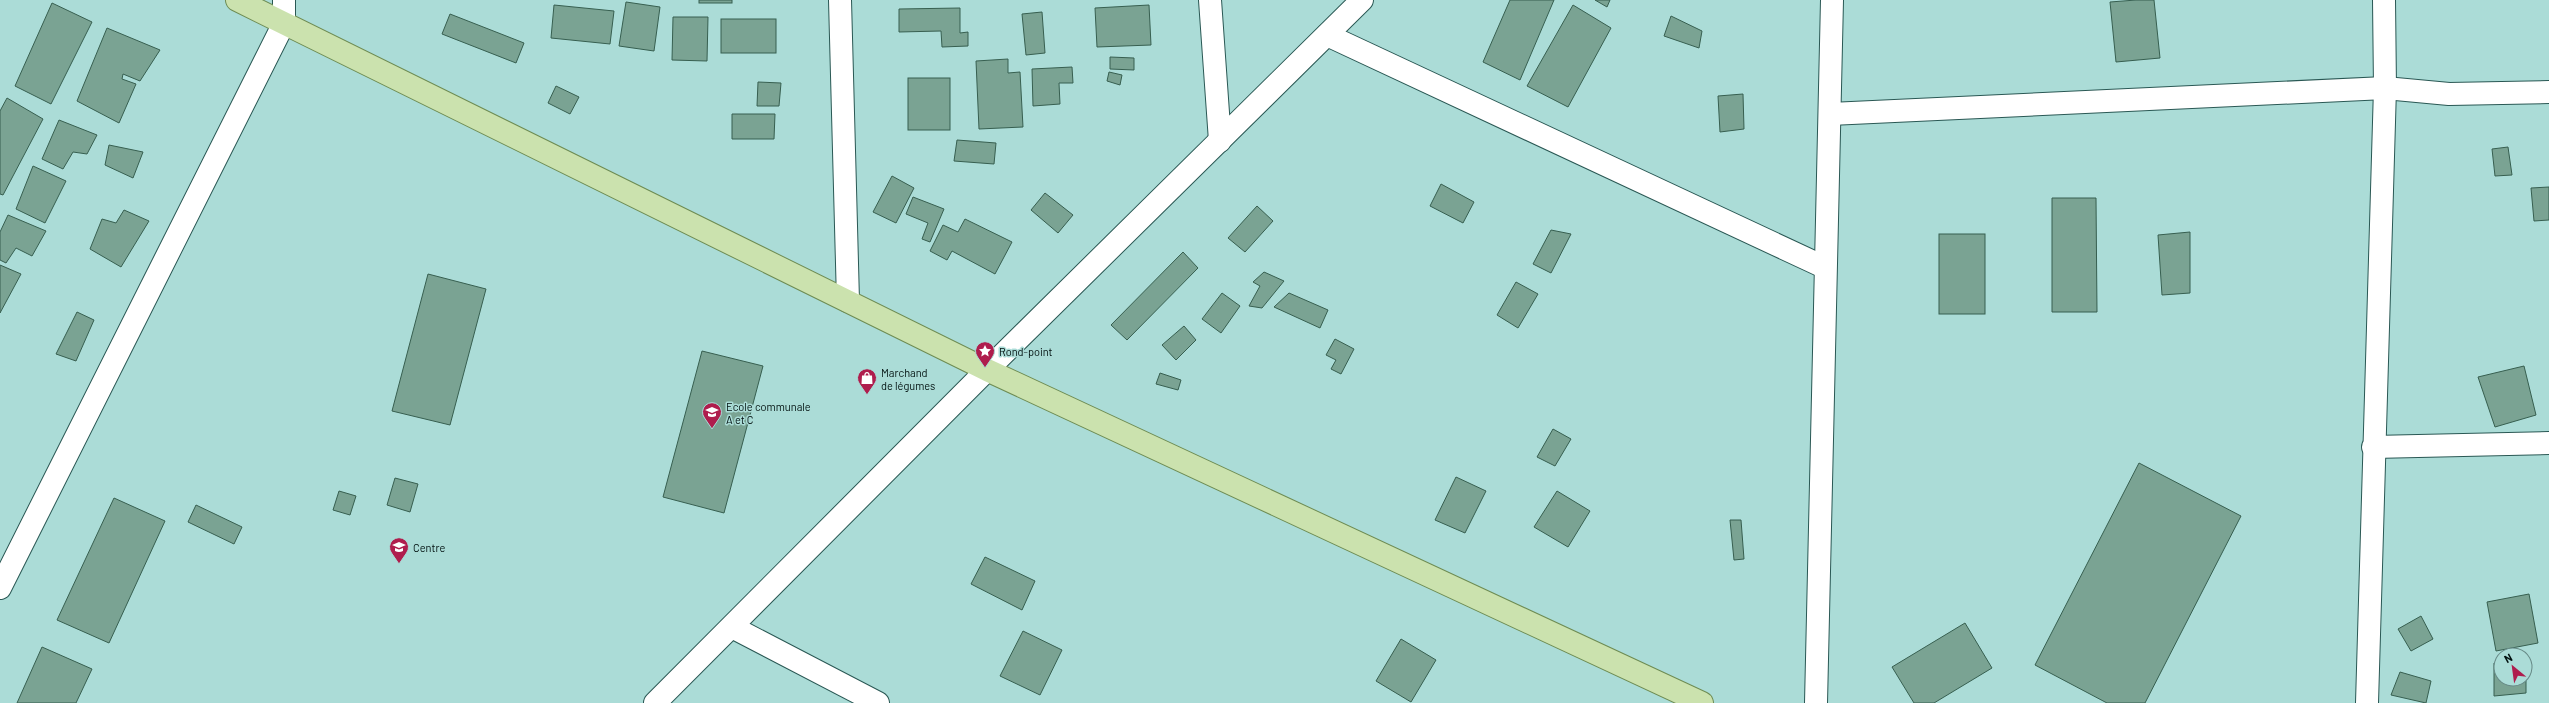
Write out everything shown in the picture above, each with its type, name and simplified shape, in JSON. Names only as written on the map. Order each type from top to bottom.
[{"type":"main road","points":[[237,0],[988,370],[1702,703]]},
{"type":"street","points":[[0,588],[284,23],[284,0]]},
{"type":"street","points":[[840,0],[848,301]]},
{"type":"street","points":[[1210,0],[1220,141]]},
{"type":"street","points":[[655,703],[988,370],[1362,0]]},
{"type":"street","points":[[1816,703],[1824,267],[1830,114],[1832,0]]},
{"type":"street","points":[[2367,703],[2373,447],[2385,88],[2384,0]]},
{"type":"street","points":[[1327,35],[1824,267]]},
{"type":"street","points":[[1830,114],[2385,88],[2449,94],[2549,92]]},
{"type":"street","points":[[2373,447],[2549,443]]},
{"type":"street","points":[[732,626],[878,703]]},
{"type":"building","points":[[699,0],[732,0],[732,3],[699,3]]},
{"type":"building","points":[[1510,0],[1554,0],[1520,80],[1483,62]]},
{"type":"building","points":[[1595,0],[1610,0],[1607,7]]},
{"type":"building","points":[[2154,0],[2160,58],[2116,62],[2110,2]]},
{"type":"building","points":[[626,2],[660,7],[654,51],[619,46]]},
{"type":"building","points":[[52,3],[92,22],[51,104],[15,86]]},
{"type":"building","points":[[554,5],[614,11],[610,44],[551,38]]},
{"type":"building","points":[[1149,5],[1151,45],[1097,47],[1095,8]]},
{"type":"building","points":[[1573,5],[1611,28],[1568,107],[1527,86]]},
{"type":"building","points":[[960,8],[960,33],[968,32],[968,46],[942,47],[941,31],[899,32],[899,9]]},
{"type":"building","points":[[1042,12],[1045,53],[1026,55],[1022,14]]},
{"type":"building","points":[[450,14],[524,43],[516,63],[442,34]]},
{"type":"building","points":[[1671,16],[1702,31],[1699,48],[1664,36]]},
{"type":"building","points":[[673,17],[708,17],[707,61],[672,60]]},
{"type":"building","points":[[721,19],[776,19],[776,53],[721,53]]},
{"type":"building","points":[[107,28],[160,50],[140,81],[123,74],[122,79],[136,84],[119,123],[77,101]]},
{"type":"building","points":[[1110,57],[1134,58],[1134,70],[1110,69]]},
{"type":"building","points":[[1008,59],[1008,73],[1020,72],[1023,127],[979,129],[976,61]]},
{"type":"building","points":[[1072,67],[1073,83],[1059,83],[1060,104],[1033,106],[1032,69]]},
{"type":"building","points":[[1109,72],[1122,75],[1120,85],[1107,81]]},
{"type":"building","points":[[908,78],[950,78],[950,130],[908,130]]},
{"type":"building","points":[[758,82],[781,83],[779,106],[757,106]]},
{"type":"building","points":[[556,86],[579,97],[570,114],[548,103]]},
{"type":"building","points":[[1743,94],[1744,129],[1720,132],[1718,96]]},
{"type":"building","points":[[7,98],[43,119],[3,195],[0,194],[0,111]]},
{"type":"building","points":[[732,114],[775,114],[774,139],[732,139]]},
{"type":"building","points":[[59,120],[97,135],[87,154],[73,152],[63,169],[42,159]]},
{"type":"building","points":[[957,140],[996,143],[994,164],[954,161]]},
{"type":"building","points":[[109,145],[143,152],[133,178],[105,165]]},
{"type":"building","points":[[2508,147],[2512,175],[2495,176],[2492,149]]},
{"type":"building","points":[[33,166],[66,181],[45,223],[16,209]]},
{"type":"building","points":[[892,176],[914,188],[896,223],[873,212]]},
{"type":"building","points":[[1441,184],[1474,202],[1463,223],[1430,206]]},
{"type":"building","points":[[2549,187],[2549,220],[2534,221],[2531,188]]},
{"type":"building","points":[[1045,193],[1073,215],[1058,233],[1031,210]]},
{"type":"building","points":[[913,197],[944,209],[930,242],[922,239],[928,223],[906,214]]},
{"type":"building","points":[[2052,198],[2096,198],[2097,312],[2052,312]]},
{"type":"building","points":[[1257,206],[1273,221],[1245,252],[1228,238]]},
{"type":"building","points":[[124,210],[149,221],[121,267],[90,249],[102,219],[116,223]]},
{"type":"building","points":[[8,215],[46,231],[32,256],[16,248],[6,263],[0,260],[0,232]]},
{"type":"building","points":[[965,219],[1012,242],[995,274],[952,251],[947,260],[930,251],[943,225],[958,232]]},
{"type":"building","points":[[1551,230],[1571,234],[1551,273],[1533,264]]},
{"type":"building","points":[[2190,232],[2190,293],[2162,295],[2158,235]]},
{"type":"building","points":[[1939,234],[1985,234],[1985,314],[1939,314]]},
{"type":"building","points":[[1183,252],[1198,268],[1127,340],[1111,325]]},
{"type":"building","points":[[0,265],[21,274],[0,313]]},
{"type":"building","points":[[1264,272],[1284,281],[1262,308],[1249,306],[1260,286],[1253,282]]},
{"type":"building","points":[[428,274],[486,289],[450,425],[392,411]]},
{"type":"building","points":[[1516,282],[1538,294],[1518,328],[1497,315]]},
{"type":"building","points":[[1222,293],[1240,306],[1221,333],[1202,319]]},
{"type":"building","points":[[1289,293],[1328,310],[1320,328],[1274,307]]},
{"type":"building","points":[[77,312],[94,320],[76,361],[56,354]]},
{"type":"building","points":[[1184,326],[1196,340],[1176,360],[1162,345]]},
{"type":"building","points":[[1335,339],[1354,349],[1341,374],[1331,369],[1336,360],[1326,355]]},
{"type":"building","points":[[702,351],[763,366],[724,513],[663,497]]},
{"type":"building","points":[[2524,366],[2536,415],[2495,427],[2478,377]]},
{"type":"building","points":[[1160,373],[1181,380],[1178,390],[1156,384]]},
{"type":"building","points":[[1553,429],[1571,439],[1555,466],[1537,457]]},
{"type":"building","points":[[2139,463],[2241,516],[2145,703],[2107,703],[2035,665]]},
{"type":"building","points":[[1456,477],[1486,491],[1465,533],[1435,520]]},
{"type":"building","points":[[395,478],[418,484],[410,512],[387,505]]},
{"type":"building","points":[[339,491],[356,496],[350,515],[333,510]]},
{"type":"building","points":[[1557,491],[1590,511],[1568,547],[1534,527]]},
{"type":"building","points":[[114,498],[165,521],[109,643],[57,620]]},
{"type":"building","points":[[196,505],[242,527],[234,544],[188,522]]},
{"type":"building","points":[[1730,520],[1741,520],[1744,559],[1734,560]]},
{"type":"building","points":[[985,557],[1035,581],[1022,610],[971,584]]},
{"type":"building","points":[[2529,594],[2538,643],[2517,647],[2495,647],[2487,602]]},
{"type":"building","points":[[2421,616],[2433,639],[2411,651],[2398,629]]},
{"type":"building","points":[[1965,623],[1992,668],[1934,703],[1914,703],[1892,667]]},
{"type":"building","points":[[1023,631],[1062,650],[1040,695],[1000,676]]},
{"type":"building","points":[[1401,639],[1436,660],[1411,702],[1376,681]]},
{"type":"building","points":[[42,647],[92,669],[76,703],[17,703]]},
{"type":"building","points":[[2400,672],[2431,681],[2426,703],[2391,695]]},
{"type":"building","points":[[2494,687],[2526,687],[2526,693],[2494,696]]},
{"type":"place","name":"Rond-point","points":[[985,368]]},
{"type":"place","name":"Marchand de légumes","points":[[867,395]]},
{"type":"place","name":"Ecole communale A et C","points":[[712,429]]},
{"type":"place","name":"Centre","points":[[399,564]]}]
